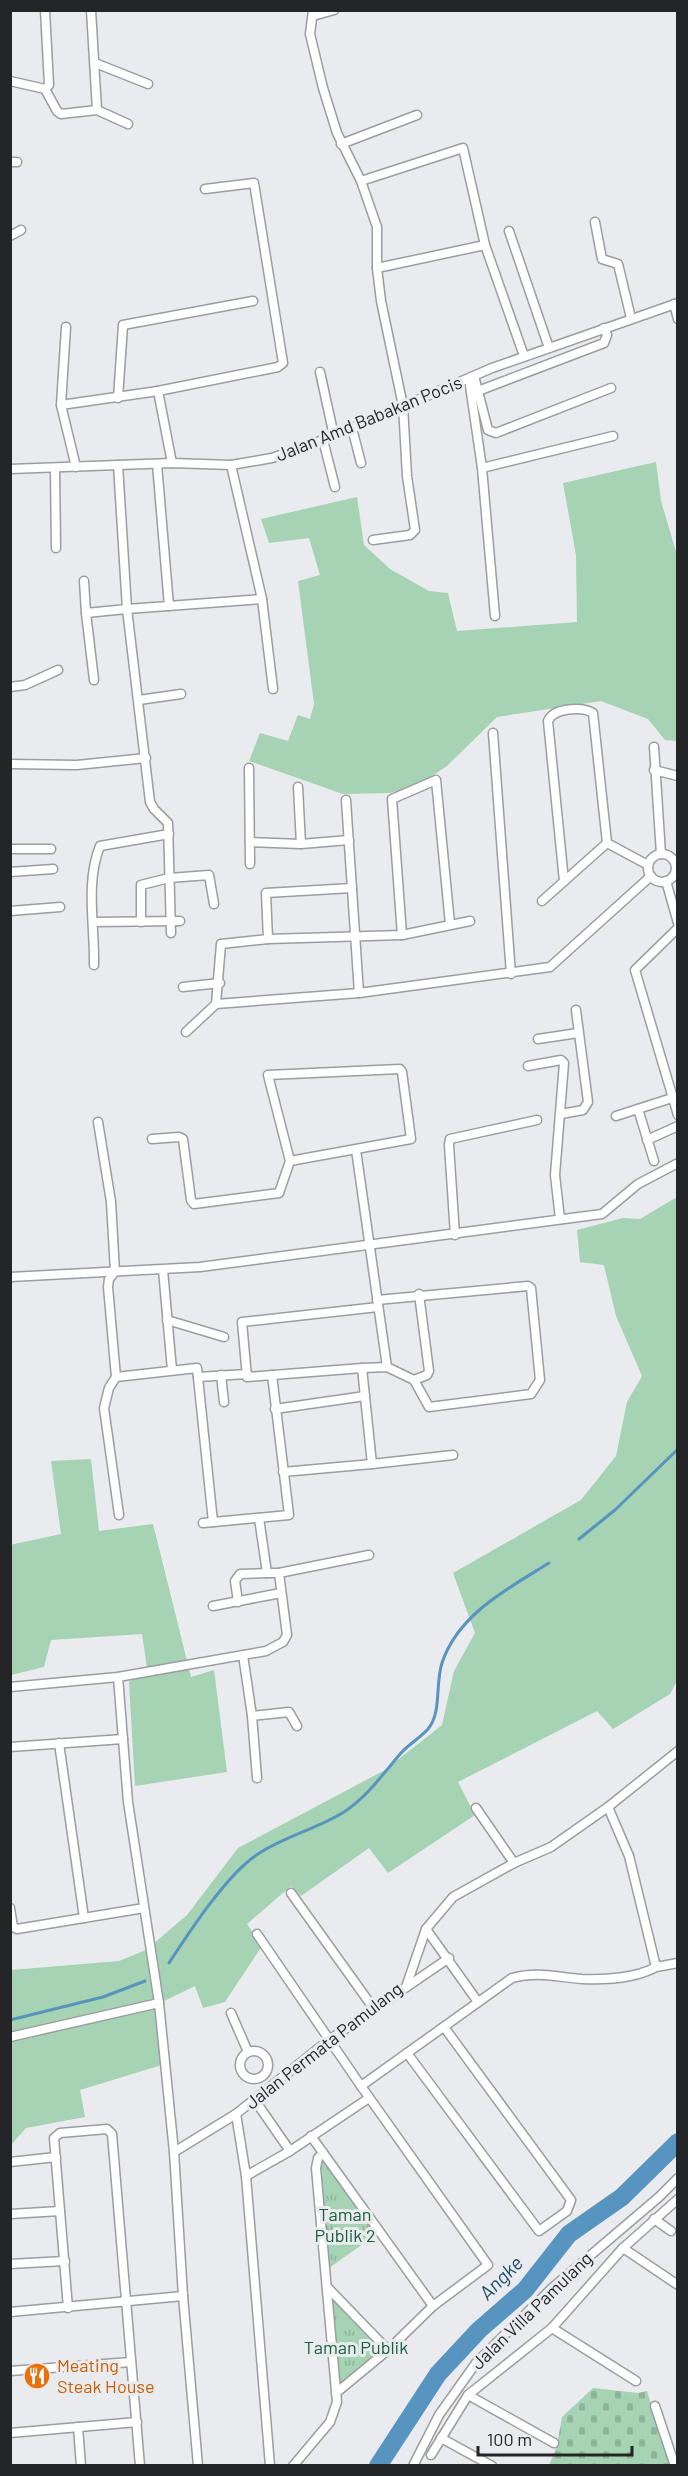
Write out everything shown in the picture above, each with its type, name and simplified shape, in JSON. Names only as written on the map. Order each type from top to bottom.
[{"type":"street","points":[[45,10],[50,77],[49,85],[45,89]]},
{"type":"street","points":[[91,10],[97,110]]},
{"type":"street","points":[[334,10],[313,13],[310,40],[341,144],[361,181],[377,227],[377,268],[384,324],[403,406],[407,476],[415,530],[410,535],[373,540]]},
{"type":"street","points":[[95,63],[148,84]]},
{"type":"street","points":[[10,81],[45,89],[57,111],[62,114],[97,110],[128,124]]},
{"type":"street","points":[[341,144],[417,115]]},
{"type":"street","points":[[361,181],[462,147],[485,245],[524,356]]},
{"type":"street","points":[[61,405],[158,391],[278,367],[283,363],[254,183],[205,189]]},
{"type":"street","points":[[594,222],[602,259],[618,264],[631,318]]},
{"type":"street","points":[[10,236],[21,231]]},
{"type":"street","points":[[509,231],[549,348]]},
{"type":"street","points":[[377,268],[485,245]]},
{"type":"street","points":[[118,398],[121,327],[254,301]]},
{"type":"street","points":[[676,303],[678,319]]},
{"type":"street","name":"Jalan Amd Babakan Pocis","points":[[10,469],[172,463],[231,465],[272,458],[334,436],[524,356],[676,303]]},
{"type":"street","points":[[66,327],[61,405],[76,467]]},
{"type":"street","points":[[478,391],[604,343],[607,335],[604,328]]},
{"type":"street","points":[[320,372],[334,436]]},
{"type":"street","points":[[472,378],[478,391],[488,430],[496,434],[611,388]]},
{"type":"street","points":[[472,378],[495,616]]},
{"type":"street","points":[[158,391],[172,463]]},
{"type":"street","points":[[352,428],[361,463]]},
{"type":"street","points":[[482,468],[613,436]]},
{"type":"street","points":[[323,440],[335,487]]},
{"type":"street","points":[[157,464],[169,606]]},
{"type":"street","points":[[118,465],[127,609],[152,807],[166,819],[169,834],[171,933]]},
{"type":"street","points":[[231,465],[262,599],[273,689]]},
{"type":"street","points":[[55,468],[56,548]]},
{"type":"street","points":[[84,581],[94,680]]},
{"type":"street","points":[[86,613],[262,599]]},
{"type":"street","points":[[10,687],[25,685],[58,670]]},
{"type":"street","points":[[139,700],[181,694]]},
{"type":"street","points":[[564,881],[548,721],[551,715],[581,709],[593,713],[607,843]]},
{"type":"street","points":[[493,733],[511,974]]},
{"type":"street","points":[[654,747],[661,854]]},
{"type":"street","points":[[10,764],[76,765],[146,758]]},
{"type":"street","points":[[249,768],[250,864]]},
{"type":"street","points":[[654,770],[678,776]]},
{"type":"street","points":[[402,935],[392,799],[436,780],[450,924]]},
{"type":"street","points":[[298,787],[301,844]]},
{"type":"street","points":[[346,800],[359,993]]},
{"type":"street","points":[[94,965],[94,922],[91,901],[100,846],[169,834]]},
{"type":"street","points":[[250,842],[301,844],[349,840]]},
{"type":"street","points":[[607,843],[648,865],[654,880],[666,881],[676,870],[675,860],[661,854],[653,857],[648,865]]},
{"type":"street","points":[[542,901],[607,843]]},
{"type":"street","points":[[10,849],[51,849]]},
{"type":"street","points":[[10,872],[53,869]]},
{"type":"street","points":[[141,922],[140,886],[169,878],[209,875],[214,904]]},
{"type":"street","points":[[216,1004],[359,993],[511,974],[554,965],[651,876]]},
{"type":"street","points":[[666,881],[678,923]]},
{"type":"street","points":[[268,939],[266,893],[352,888]]},
{"type":"street","points":[[10,911],[60,907]]},
{"type":"street","points":[[94,922],[180,921]]},
{"type":"street","points":[[186,1032],[216,1004],[220,983],[221,944],[268,939],[402,935],[470,921]]},
{"type":"street","points":[[678,928],[634,970],[678,1115]]},
{"type":"street","points":[[183,987],[220,983]]},
{"type":"street","points":[[561,1114],[583,1110],[588,1102],[576,1010]]},
{"type":"street","points":[[538,1039],[578,1033]]},
{"type":"street","points":[[528,1066],[563,1061],[555,1175],[560,1219]]},
{"type":"street","points":[[152,1139],[179,1137],[183,1139],[191,1200],[196,1204],[280,1192],[290,1161],[268,1076],[400,1069],[405,1081],[411,1139],[290,1161]]},
{"type":"street","points":[[616,1116],[672,1098]]},
{"type":"street","points":[[638,1109],[654,1161]]},
{"type":"street","points":[[455,1234],[448,1145],[450,1139],[537,1120]]},
{"type":"street","points":[[98,1122],[111,1202],[115,1272],[109,1279],[108,1287],[116,1377],[109,1388],[104,1408],[119,1515]]},
{"type":"street","points":[[647,1140],[678,1126]]},
{"type":"street","points":[[356,1150],[387,1367]]},
{"type":"street","points":[[10,1277],[163,1270],[370,1246],[603,1214],[638,1184],[678,1163]]},
{"type":"street","points":[[163,1270],[172,1370]]},
{"type":"street","points":[[198,1377],[246,1374],[247,1377],[387,1367],[414,1380],[426,1406],[438,1407],[531,1394],[537,1386],[540,1373],[530,1287],[419,1294],[377,1304],[242,1322],[246,1374]]},
{"type":"street","points":[[414,1380],[427,1375],[429,1371],[419,1294]]},
{"type":"street","points":[[167,1320],[225,1337]]},
{"type":"street","points":[[116,1377],[197,1367],[213,1522]]},
{"type":"street","points":[[362,1368],[372,1464]]},
{"type":"street","points":[[203,1523],[289,1515],[272,1375]]},
{"type":"street","points":[[221,1376],[224,1402]]},
{"type":"street","points":[[275,1408],[365,1396]]},
{"type":"street","points":[[283,1472],[453,1455]]},
{"type":"street","points":[[260,1518],[267,1573]]},
{"type":"street","points":[[238,1602],[235,1581],[240,1574],[279,1573],[369,1555]]},
{"type":"street","points":[[10,1688],[118,1677],[266,1651],[286,1639],[279,1573]]},
{"type":"street","points":[[213,1606],[281,1593]]},
{"type":"street","points":[[243,1655],[252,1716],[257,1778]]},
{"type":"street","points":[[118,1677],[128,1802],[159,2003],[174,2152],[183,2296],[198,2466]]},
{"type":"street","points":[[252,1716],[289,1712],[297,1726]]},
{"type":"street","points":[[10,1747],[123,1738]]},
{"type":"street","points":[[59,1743],[84,1918]]},
{"type":"street","name":"Jalan Permata Pamulang","points":[[174,2152],[236,2114],[329,2040],[405,1987],[426,1929],[453,1898],[514,1863],[552,1847],[608,1807],[678,1751]]},
{"type":"street","points":[[608,1807],[629,1856],[656,1967]]},
{"type":"street","points":[[476,1808],[514,1863]]},
{"type":"street","points":[[291,1893],[374,2009]]},
{"type":"street","points":[[10,1908],[13,1927],[18,1929],[144,1908]]},
{"type":"street","points":[[426,1929],[449,1958],[478,2002]]},
{"type":"street","points":[[257,1934],[360,2086],[488,2265],[434,2306],[388,2350],[336,2393]]},
{"type":"street","points":[[405,1987],[449,1958]]},
{"type":"street","points":[[360,2086],[512,1978],[525,1974],[546,1973],[603,1979],[646,1972],[656,1967],[678,1963]]},
{"type":"street","points":[[10,2037],[159,2003]]},
{"type":"street","points":[[231,2013],[248,2052]]},
{"type":"street","points":[[407,2053],[539,2231],[567,2211],[571,2200],[444,2027]]},
{"type":"street","points":[[248,2052],[257,2052],[264,2056],[267,2069],[263,2076],[250,2079],[243,2074],[240,2062],[248,2052]]},
{"type":"street","points":[[263,2076],[269,2087]]},
{"type":"street","points":[[246,2176],[290,2151],[369,2098]]},
{"type":"street","points":[[254,2100],[290,2151]]},
{"type":"street","points":[[236,2114],[246,2176],[270,2466]]},
{"type":"street","points":[[69,2308],[54,2138],[60,2133],[107,2129],[112,2134],[124,2302],[140,2466]]},
{"type":"street","points":[[311,2136],[434,2306]]},
{"type":"street","points":[[293,2466],[330,2422],[335,2411],[336,2393],[328,2288],[316,2168],[318,2158],[323,2153]]},
{"type":"street","points":[[10,2162],[56,2157]]},
{"type":"street","name":"Jalan Villa Pamulang","points":[[413,2466],[440,2415],[476,2363],[551,2289],[659,2198],[678,2178]]},
{"type":"street","points":[[430,2455],[468,2395],[552,2328],[623,2248],[678,2199]]},
{"type":"street","points":[[10,2214],[60,2211]]},
{"type":"street","points":[[654,2219],[671,2231]]},
{"type":"street","points":[[623,2248],[678,2285]]},
{"type":"street","points":[[10,2264],[64,2261]]},
{"type":"street","points":[[328,2288],[388,2350]]},
{"type":"street","points":[[10,2312],[183,2296]]},
{"type":"street","points":[[552,2328],[636,2381]]},
{"type":"street","points":[[10,2371],[131,2362]]},
{"type":"street","points":[[468,2395],[554,2443]]},
{"type":"street","points":[[655,2406],[675,2466]]},
{"type":"street","points":[[10,2433],[137,2422]]},
{"type":"street","points":[[78,2427],[81,2466]]},
{"type":"street","points":[[441,2438],[492,2466]]},
{"type":"green space","points":[[656,462],[661,501],[677,555],[677,741],[665,740],[648,719],[601,701],[497,717],[447,766],[420,784],[390,793],[343,794],[249,761],[260,733],[288,741],[298,715],[310,719],[314,704],[298,581],[320,575],[309,538],[269,543],[261,519],[357,497],[364,545],[390,569],[429,591],[448,593],[457,631],[577,622],[576,555],[563,483]]},
{"type":"green space","points":[[677,1197],[678,1679],[670,1694],[613,1729],[597,1711],[458,1782],[475,1815],[388,1873],[369,1848],[301,1896],[291,1886],[247,1924],[262,1946],[225,2002],[203,2008],[195,1986],[162,2002],[165,2064],[80,2090],[85,2117],[26,2128],[11,2145],[11,1970],[119,1961],[146,1950],[187,1915],[238,1848],[385,1770],[442,1725],[454,1671],[475,1633],[453,1573],[581,1500],[616,1456],[627,1402],[642,1376],[616,1316],[604,1265],[580,1262],[577,1230],[623,1218],[640,1219]]},
{"type":"green space","points":[[91,1459],[99,1531],[153,1524],[191,1677],[214,1670],[227,1772],[135,1786],[129,1681],[148,1675],[142,1634],[51,1640],[44,1667],[11,1675],[10,1545],[61,1534],[51,1461]]},
{"type":"green space","name":"Taman Publik 2","points":[[323,2153],[380,2232],[326,2270],[316,2168]]},
{"type":"green space","name":"Taman Publik","points":[[328,2288],[388,2350],[336,2393]]},
{"type":"green space","points":[[593,2388],[638,2393],[647,2391],[671,2465],[549,2466],[557,2445],[562,2417]]},
{"type":"waterway","points":[[579,1539],[615,1510],[678,1449]]},
{"type":"waterway","points":[[169,1963],[210,1904],[246,1863],[279,1842],[334,1818],[353,1806],[404,1750],[428,1729],[437,1706],[442,1663],[460,1630],[487,1604],[549,1563]]},
{"type":"waterway","points":[[10,2020],[103,1997],[145,1981]]},
{"type":"waterway","name":"Angke","points":[[378,2466],[438,2374],[479,2330],[525,2290],[569,2234],[622,2197],[678,2142]]},
{"type":"place","name":"Meating Steak House","points":[[37,2376]]}]
